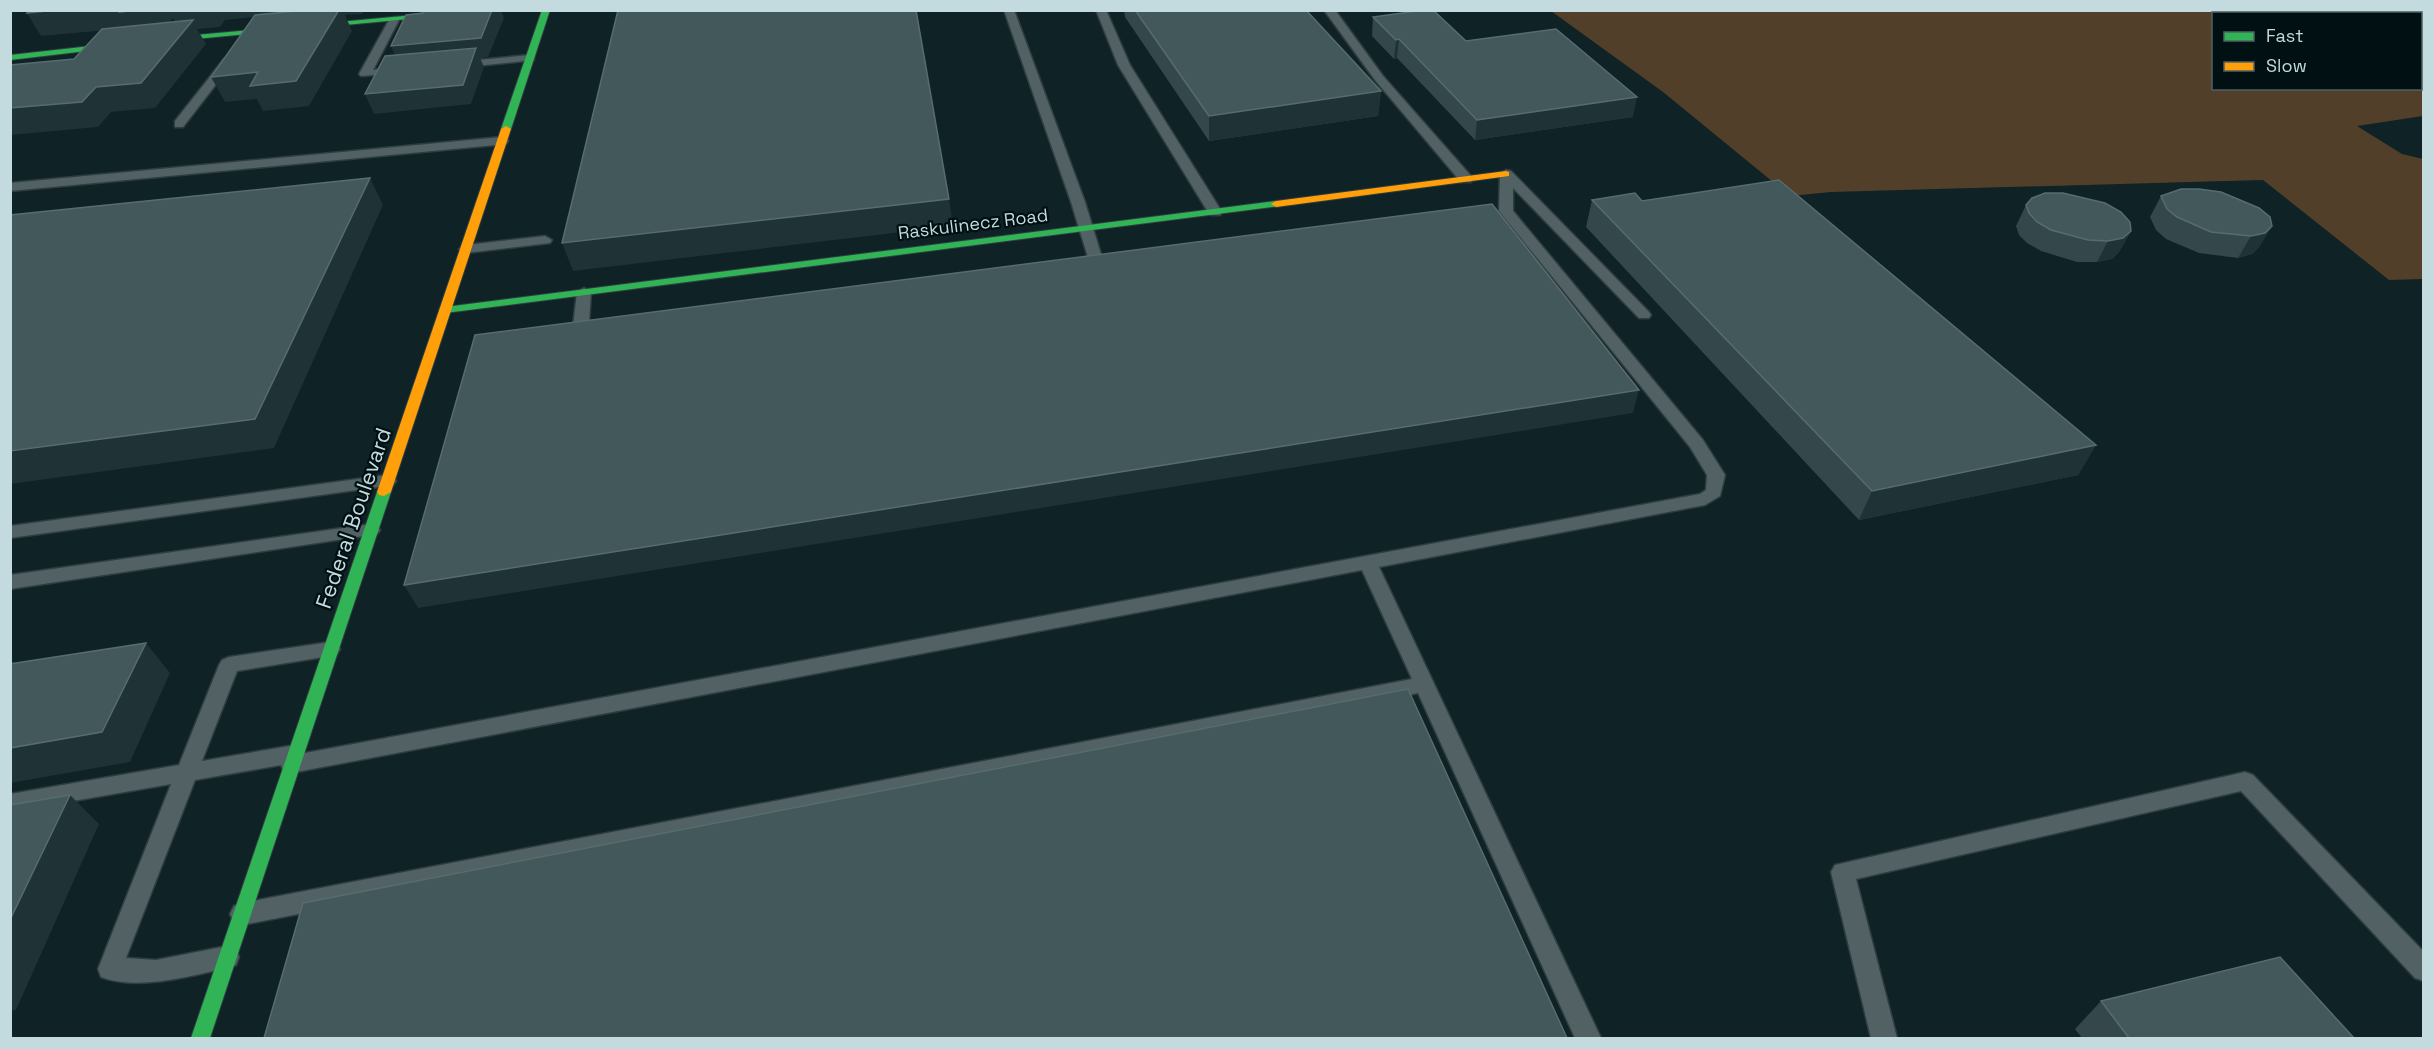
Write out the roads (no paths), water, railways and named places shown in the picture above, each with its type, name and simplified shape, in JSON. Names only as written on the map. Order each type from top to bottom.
[{"type":"street","points":[[10,58],[163,40],[243,42],[394,20],[413,14],[501,10]]},
{"type":"street","name":"Federal Boulevard","points":[[200,1038],[546,10]]},
{"type":"street","name":"Raskulinecz Road","points":[[446,310],[1506,174]]},
{"type":"lane","points":[[1009,10],[1078,202],[1084,228],[1097,264]]},
{"type":"lane","points":[[1101,10],[1124,65],[1215,212]]},
{"type":"lane","points":[[1329,10],[1379,78],[1466,179]]},
{"type":"lane","points":[[394,20],[365,74],[412,69]]},
{"type":"lane","points":[[163,40],[176,25]]},
{"type":"lane","points":[[179,124],[243,42]]},
{"type":"lane","points":[[447,66],[530,58]]},
{"type":"lane","points":[[10,187],[502,141]]},
{"type":"lane","points":[[10,802],[187,773],[293,759],[1705,499],[1714,492],[1716,475],[1697,444],[1500,212],[1506,174]]},
{"type":"lane","points":[[1506,174],[1644,315]]},
{"type":"lane","points":[[466,249],[545,240]]},
{"type":"lane","points":[[584,292],[581,326],[609,326]]},
{"type":"lane","points":[[10,532],[387,481]]},
{"type":"lane","points":[[10,582],[371,530]]},
{"type":"lane","points":[[1368,562],[1588,1038]]},
{"type":"lane","points":[[227,957],[156,971],[110,969],[230,665],[330,649]]},
{"type":"lane","points":[[240,915],[1424,684]]},
{"type":"lane","points":[[1884,1038],[1843,872],[2245,781],[2424,970]]}]
